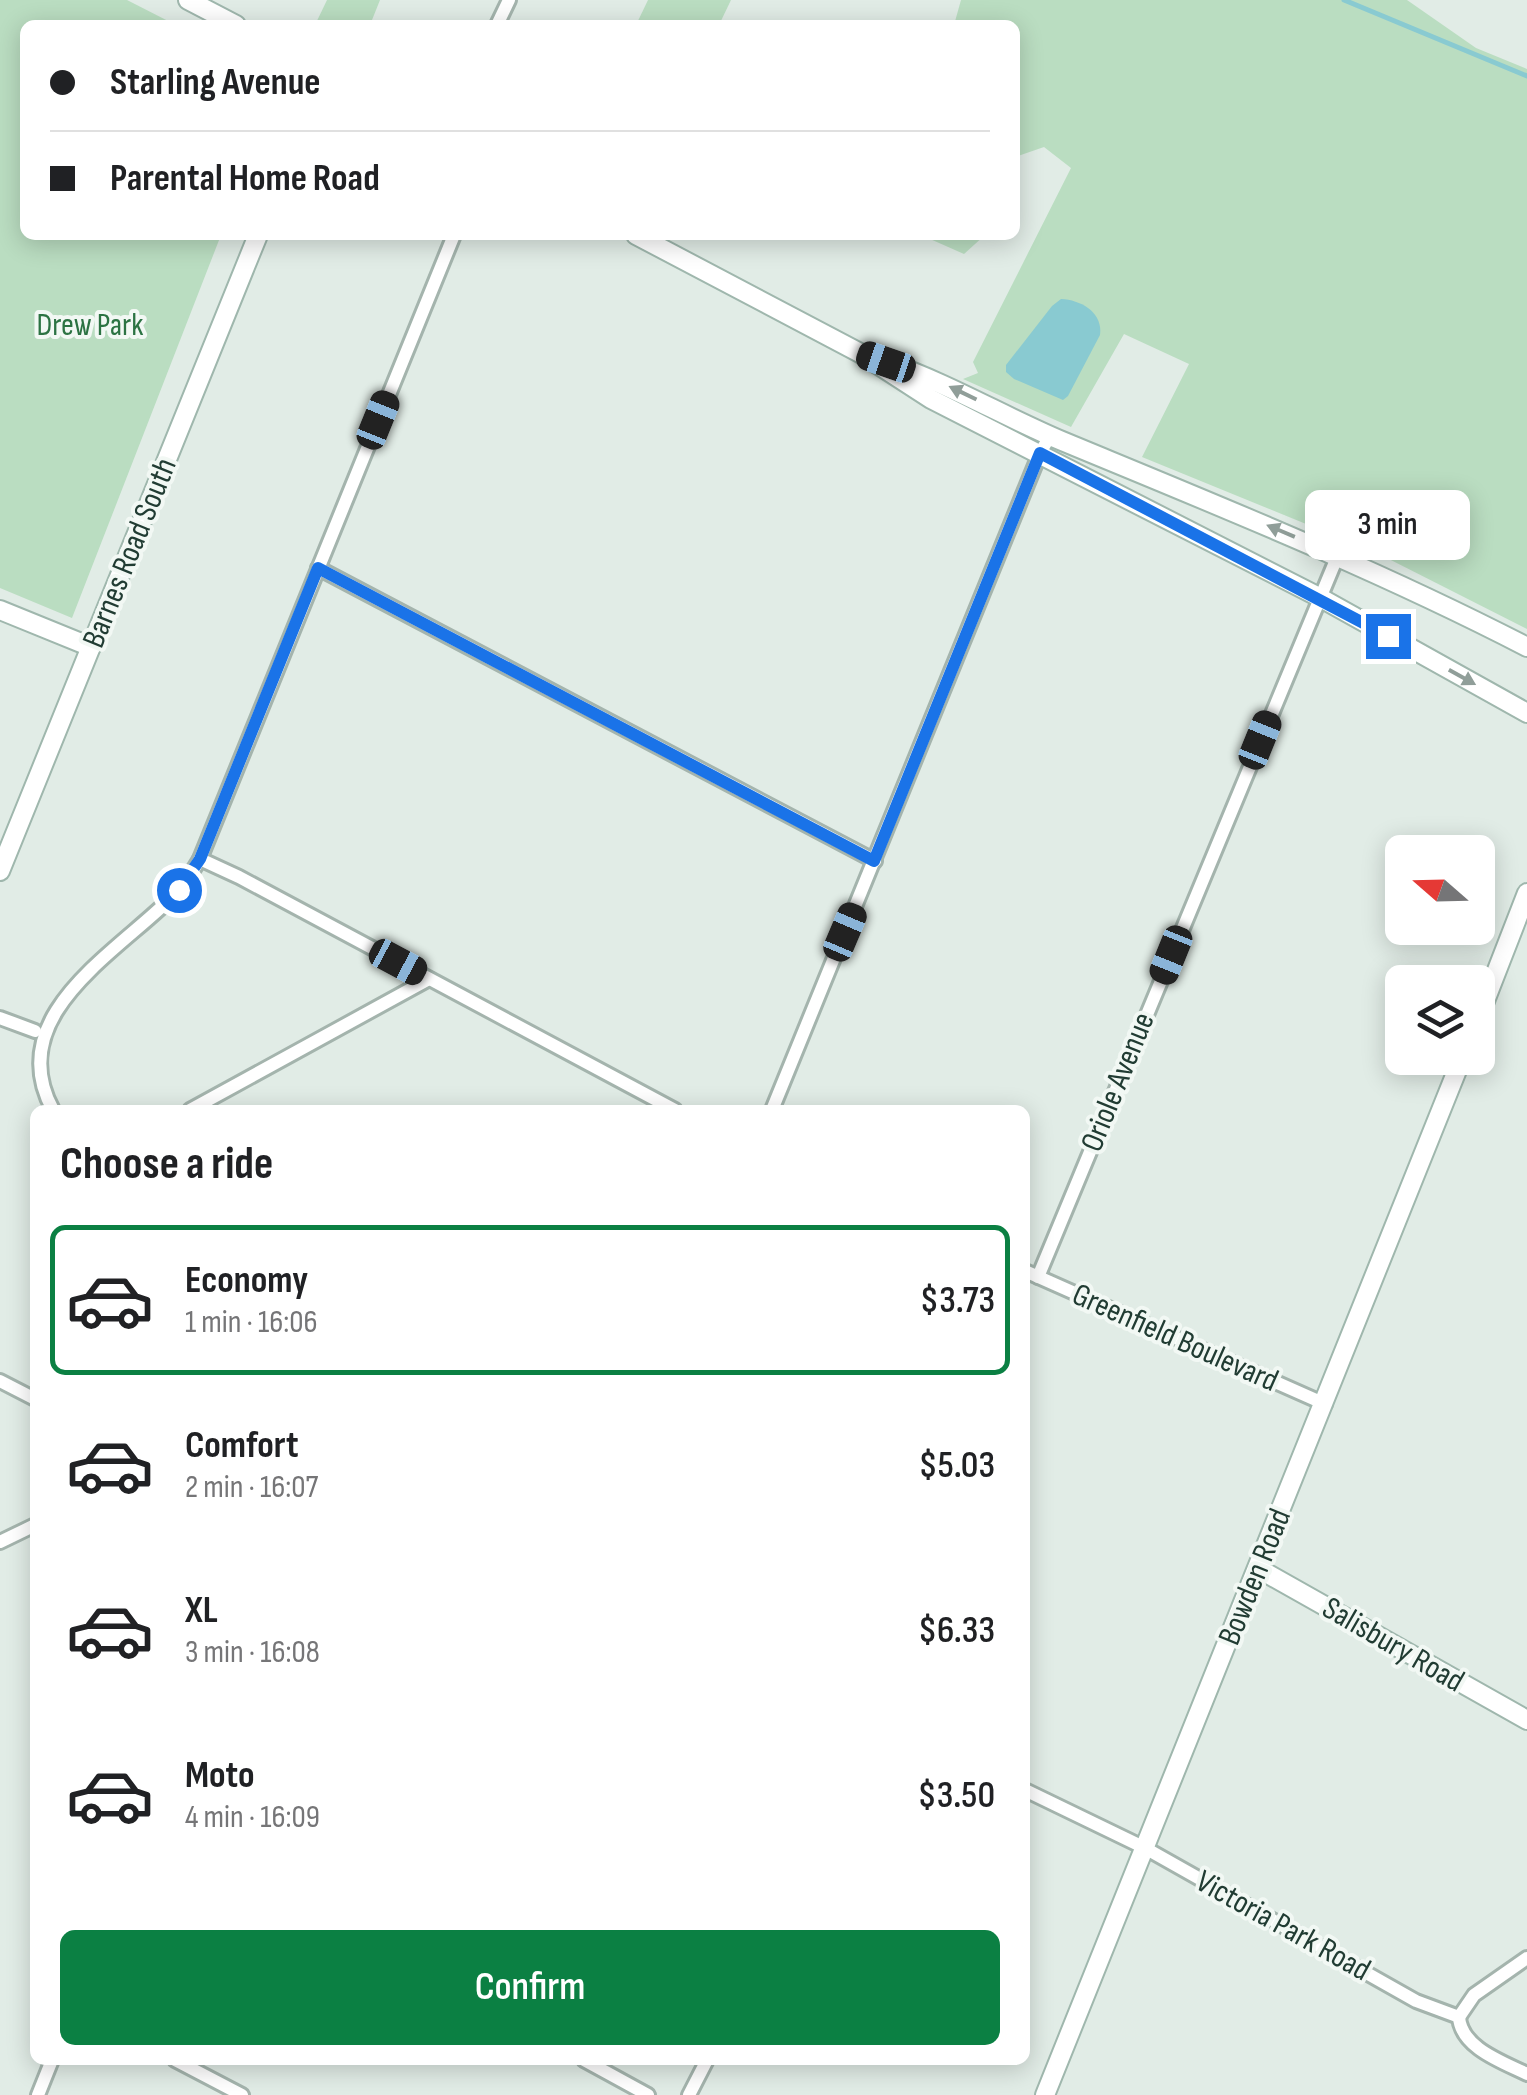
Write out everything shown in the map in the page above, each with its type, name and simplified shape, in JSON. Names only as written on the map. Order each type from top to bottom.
[{"type":"main road","points":[[195,2],[227,20]]},
{"type":"main road","name":"Barnes Road South","points":[[0,871],[256,240]]},
{"type":"main road","points":[[645,240],[860,354],[932,399],[1319,597],[1527,713]]},
{"type":"main road","points":[[860,354],[939,381],[1050,436],[1338,555],[1527,647]]},
{"type":"main road","points":[[1098,483],[1110,460]]},
{"type":"main road","points":[[0,610],[91,647]]},
{"type":"main road","points":[[1495,976],[1527,894]]},
{"type":"main road","name":"Bowden Road","points":[[1045,2095],[1455,1075]]},
{"type":"main road","name":"Salisbury Road","points":[[1259,1569],[1527,1720]]},
{"type":"street","points":[[50,1105],[42,1094],[32,1059],[35,1031],[44,1010],[76,976],[179,890],[200,859],[452,240]]},
{"type":"street","points":[[774,1105],[1050,436]]},
{"type":"street","name":"Oriole Avenue","points":[[1031,1274],[1338,555]]},
{"type":"street","points":[[318,568],[874,861]]},
{"type":"street","points":[[200,859],[665,1105]]},
{"type":"street","points":[[199,1105],[429,978]]},
{"type":"street","points":[[0,1018],[35,1031]]},
{"type":"street","name":"Greenfield Boulevard","points":[[1031,1274],[1326,1404]]},
{"type":"street","points":[[0,1381],[30,1397]]},
{"type":"street","points":[[0,1542],[30,1527]]},
{"type":"street","name":"Victoria Park Road","points":[[1030,1792],[1145,1848],[1416,2001],[1460,2018],[1470,2042],[1527,2074]]},
{"type":"street","points":[[1460,2018],[1474,1995],[1527,1958]]},
{"type":"street","points":[[38,2095],[50,2065]]},
{"type":"street","points":[[184,2065],[242,2095]]},
{"type":"street","points":[[593,2065],[648,2095]]},
{"type":"street","points":[[689,2095],[704,2065]]},
{"type":"green space","name":"Drew Park","points":[[0,0],[127,0],[166,20],[20,20],[20,240],[219,240],[72,618],[0,588]]},
{"type":"green space","points":[[327,0],[380,0],[372,20],[317,20]]},
{"type":"green space","points":[[648,0],[731,0],[721,20],[638,20]]},
{"type":"green space","points":[[961,0],[1407,0],[1476,48],[1527,69],[1527,629],[1377,553],[1142,457],[1189,364],[1124,334],[1071,427],[963,379],[978,373],[973,362],[1071,168],[1044,147],[1020,155],[1020,20],[955,20]]},
{"type":"green space","points":[[932,240],[979,240],[964,254]]},
{"type":"water","points":[[1061,299],[1090,309],[1100,327],[1100,335],[1063,400],[1006,372],[1006,365]]},
{"type":"waterway","points":[[1344,0],[1527,76]]},
{"type":"route","points":[[179,890],[200,859],[318,568],[874,861],[1040,453],[1388,636]]}]
